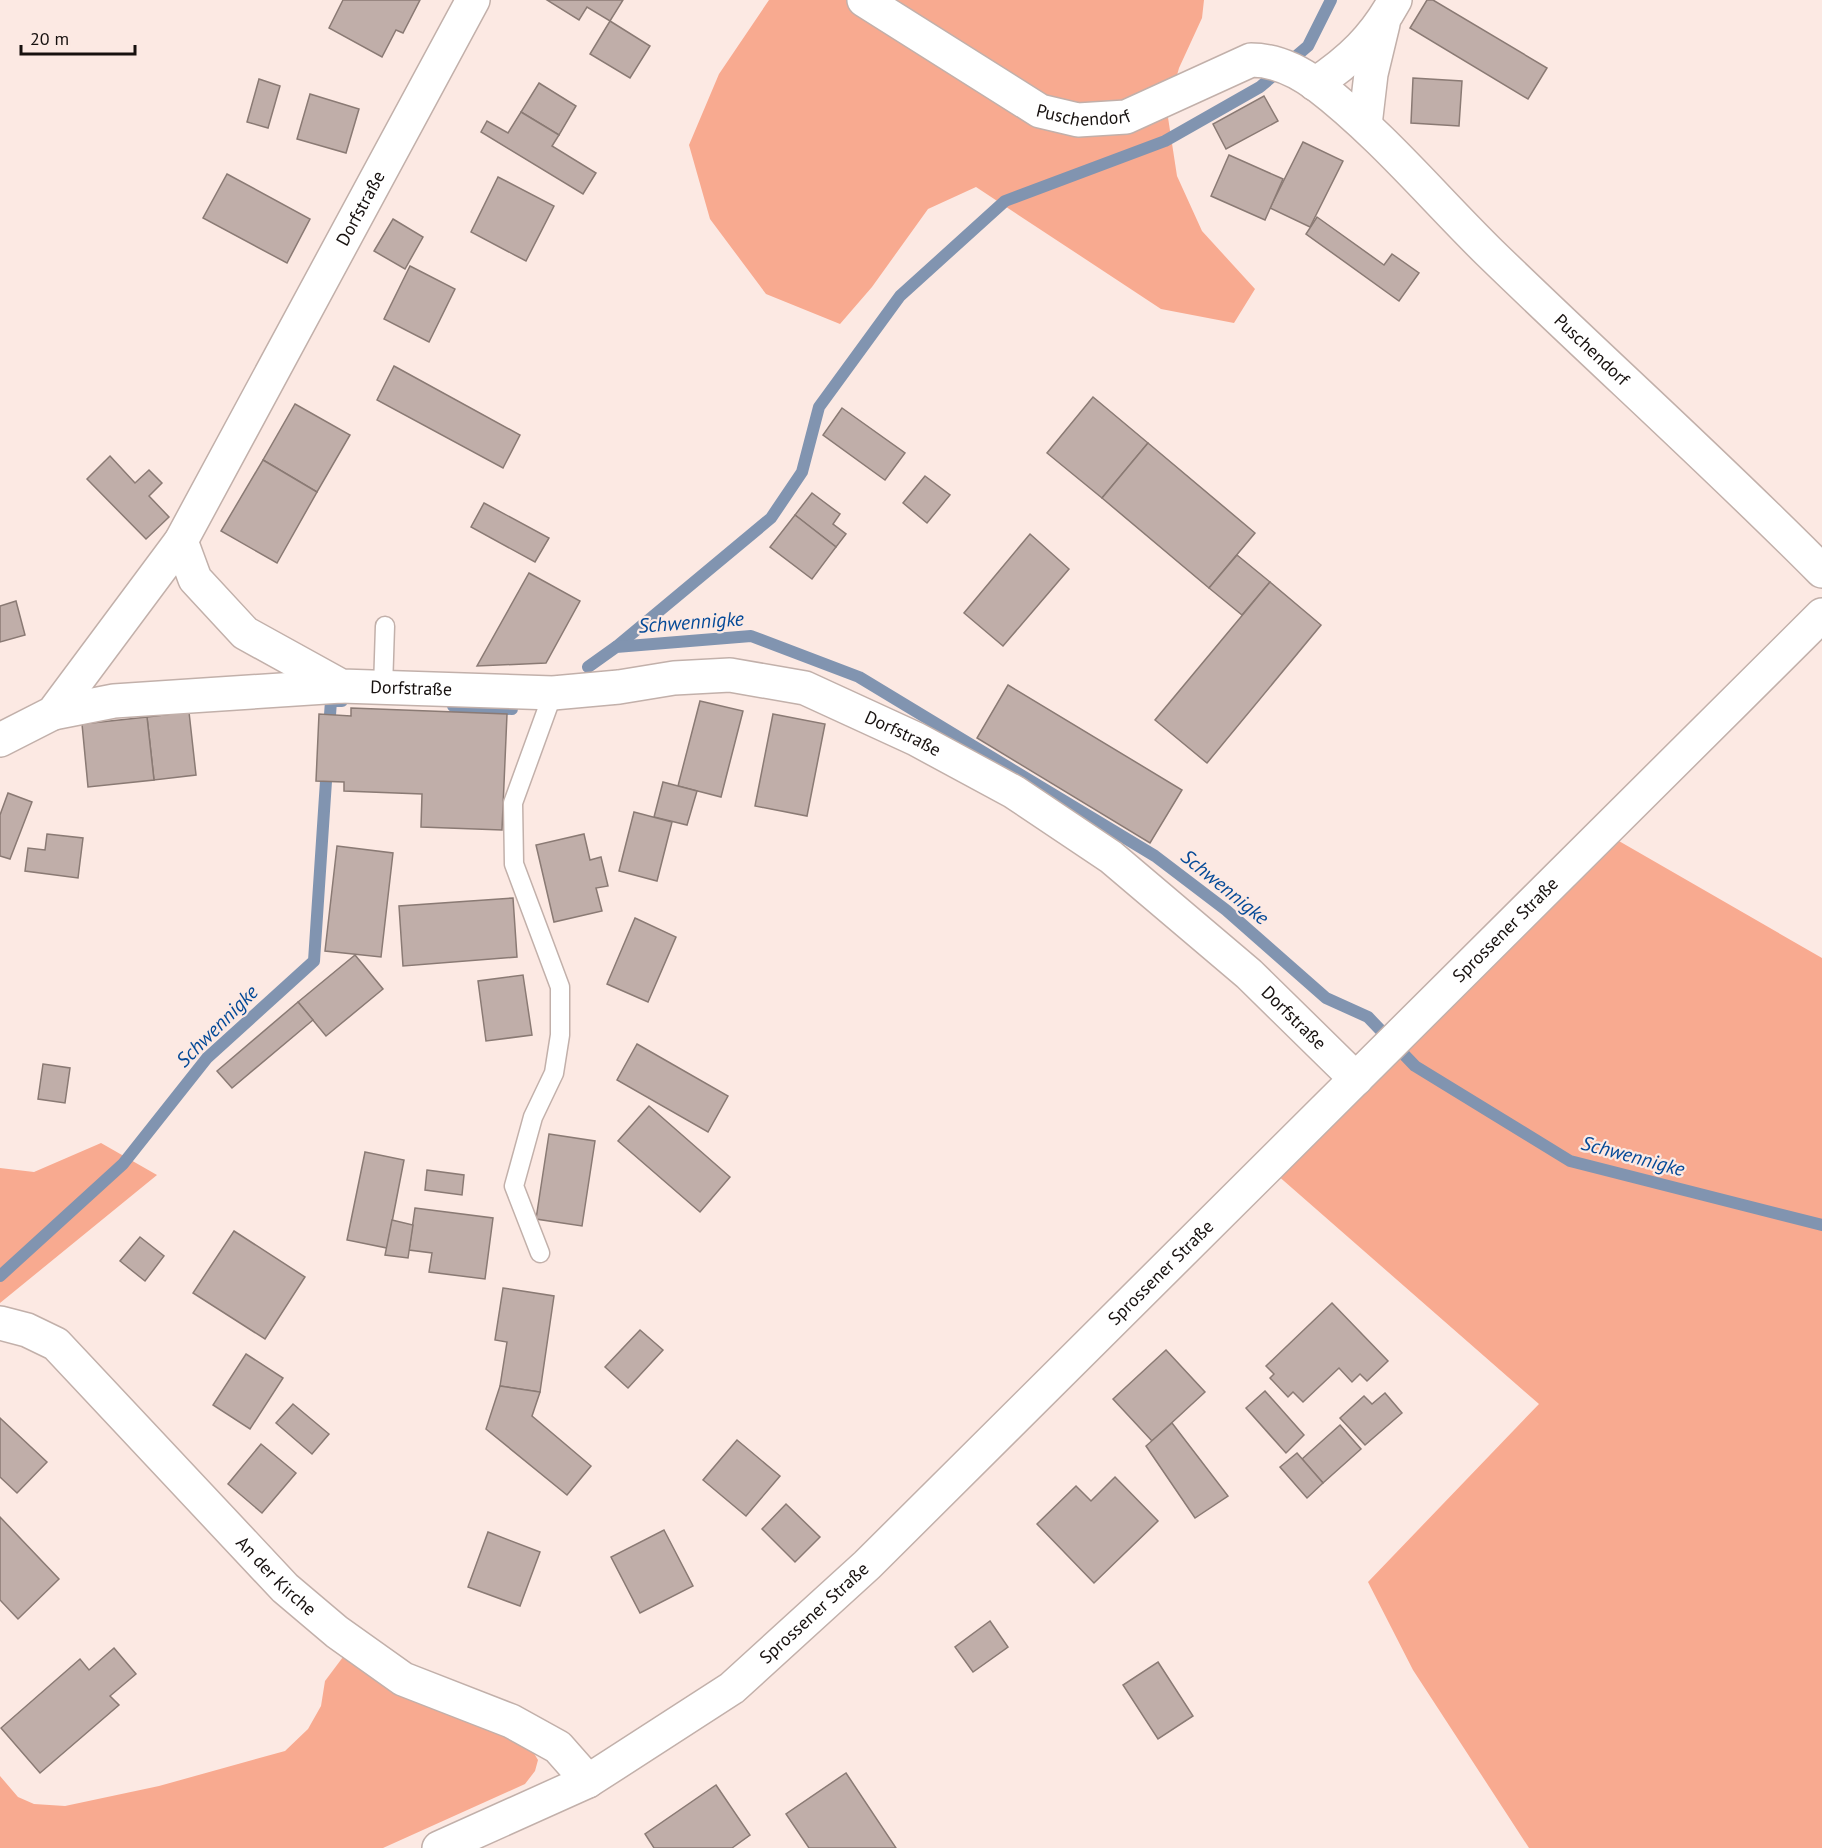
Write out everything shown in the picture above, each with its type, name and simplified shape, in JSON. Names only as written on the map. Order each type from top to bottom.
[{"type":"street","name":"Dorfstraße","points":[[53,713],[181,541],[473,0]]},
{"type":"street","name":"Puschendorf","points":[[864,0],[1040,111],[1078,120],[1126,117],[1251,60],[1294,73],[1365,125],[1490,252],[1737,485],[1822,571]]},
{"type":"street","name":"Puschendorf","points":[[1294,73],[1347,63],[1389,10]]},
{"type":"street","name":"Puschendorf","points":[[1365,125],[1371,74],[1389,10]]},
{"type":"street","name":"Dorfstraße","points":[[181,541],[195,579],[245,633],[341,686]]},
{"type":"street","name":"Sprossener Straße","points":[[439,1848],[588,1781],[732,1688],[867,1565],[1822,615]]},
{"type":"street","name":"Dorfstraße","points":[[0,740],[53,713],[114,701],[341,686],[553,693],[619,687],[674,678],[730,675],[805,688],[916,739],[1014,792],[1111,857],[1249,974],[1367,1068]]},
{"type":"street","name":"An der Kirche","points":[[0,1323],[27,1330],[56,1344],[285,1588],[337,1632],[404,1679],[511,1721],[558,1747],[588,1781]]},
{"type":"lane","points":[[383,688],[385,626]]},
{"type":"lane","points":[[540,1253],[514,1186],[533,1117],[554,1073],[560,1035],[560,987],[514,864],[513,803],[553,693]]},
{"type":"shaded area","points":[[769,0],[1204,0],[1202,18],[1179,68],[1167,111],[1177,176],[1202,231],[1255,289],[1234,323],[1161,309],[976,187],[928,209],[872,287],[840,324],[766,294],[710,219],[689,145],[719,74]]},
{"type":"shaded area","points":[[1605,833],[1822,958],[1822,1848],[1529,1848],[1413,1670],[1368,1582],[1539,1404],[1269,1168]]},
{"type":"shaded area","points":[[101,1143],[157,1175],[0,1303],[0,1168],[34,1172]]},
{"type":"shaded area","points":[[346,1653],[529,1745],[538,1760],[535,1771],[525,1784],[383,1848],[0,1848],[0,1776],[18,1797],[34,1804],[65,1806],[159,1786],[285,1751],[308,1729],[321,1706],[325,1681]]},
{"type":"building","points":[[343,0],[420,0],[403,33],[396,30],[382,57],[329,28]]},
{"type":"building","points":[[547,0],[623,0],[610,21],[587,7],[579,20]]},
{"type":"building","points":[[1427,0],[1433,0],[1547,68],[1528,99],[1410,28]]},
{"type":"building","points":[[610,21],[650,46],[630,78],[590,54]]},
{"type":"building","points":[[1413,78],[1462,81],[1459,126],[1411,123]]},
{"type":"building","points":[[259,79],[280,86],[268,128],[247,122]]},
{"type":"building","points":[[539,83],[576,106],[559,135],[521,112]]},
{"type":"building","points":[[310,94],[359,109],[346,153],[297,139]]},
{"type":"building","points":[[1264,96],[1278,121],[1226,149],[1213,124]]},
{"type":"building","points":[[521,112],[559,135],[552,146],[596,173],[583,194],[481,132],[487,121],[508,133]]},
{"type":"building","points":[[1303,142],[1343,161],[1310,227],[1270,208]]},
{"type":"building","points":[[1229,155],[1283,179],[1265,220],[1211,196]]},
{"type":"building","points":[[227,174],[310,219],[287,263],[203,218]]},
{"type":"building","points":[[498,177],[554,206],[526,261],[471,232]]},
{"type":"building","points":[[1317,217],[1384,265],[1392,254],[1419,273],[1399,301],[1306,234]]},
{"type":"building","points":[[393,219],[423,237],[405,269],[374,251]]},
{"type":"building","points":[[410,266],[455,289],[429,342],[384,319]]},
{"type":"building","points":[[394,366],[520,435],[503,468],[377,400]]},
{"type":"building","points":[[1093,397],[1148,443],[1102,498],[1047,453]]},
{"type":"building","points":[[295,404],[350,435],[317,492],[263,460]]},
{"type":"building","points":[[842,408],[905,453],[885,480],[823,435]]},
{"type":"building","points":[[1148,443],[1255,533],[1209,588],[1102,498]]},
{"type":"building","points":[[110,456],[135,483],[149,470],[162,483],[149,496],[169,517],[146,539],[87,479]]},
{"type":"building","points":[[263,460],[317,492],[277,563],[221,531]]},
{"type":"building","points":[[925,476],[950,495],[927,523],[903,503]]},
{"type":"building","points":[[812,493],[840,514],[833,524],[846,534],[836,547],[795,515]]},
{"type":"building","points":[[484,503],[549,538],[535,562],[471,527]]},
{"type":"building","points":[[795,515],[836,547],[812,579],[770,547]]},
{"type":"building","points":[[1030,534],[1069,569],[1003,646],[964,613]]},
{"type":"building","points":[[1237,555],[1270,582],[1242,615],[1209,588]]},
{"type":"building","points":[[529,573],[580,601],[546,663],[477,666]]},
{"type":"building","points":[[1270,582],[1321,625],[1207,763],[1155,720]]},
{"type":"building","points":[[16,601],[25,635],[0,642],[0,606]]},
{"type":"building","points":[[1008,685],[1182,790],[1150,843],[977,738]]},
{"type":"building","points":[[700,701],[743,711],[721,797],[678,786]]},
{"type":"building","points":[[351,708],[507,714],[502,830],[421,827],[422,794],[344,791],[344,782],[316,781],[319,714],[351,716]]},
{"type":"building","points":[[189,712],[196,775],[154,780],[147,717]]},
{"type":"building","points":[[773,714],[825,724],[807,816],[755,806]]},
{"type":"building","points":[[147,717],[154,780],[88,787],[82,724]]},
{"type":"building","points":[[663,782],[697,791],[687,825],[654,817]]},
{"type":"building","points":[[8,793],[32,802],[10,859],[0,856],[0,815]]},
{"type":"building","points":[[634,812],[672,822],[657,881],[619,871]]},
{"type":"building","points":[[47,834],[83,838],[78,878],[25,871],[28,848],[45,850]]},
{"type":"building","points":[[584,834],[590,860],[601,857],[608,886],[596,888],[602,911],[554,922],[536,845]]},
{"type":"building","points":[[337,846],[393,853],[381,957],[325,951]]},
{"type":"building","points":[[513,898],[517,957],[403,966],[399,906]]},
{"type":"building","points":[[635,918],[676,937],[648,1002],[607,984]]},
{"type":"building","points":[[355,955],[383,989],[326,1036],[298,1002]]},
{"type":"building","points":[[523,975],[532,1035],[486,1041],[478,981]]},
{"type":"building","points":[[298,1002],[313,1020],[232,1088],[217,1071]]},
{"type":"building","points":[[637,1044],[728,1096],[708,1132],[617,1080]]},
{"type":"building","points":[[43,1064],[70,1068],[65,1103],[38,1099]]},
{"type":"building","points":[[649,1106],[730,1177],[700,1212],[618,1141]]},
{"type":"building","points":[[549,1134],[595,1141],[582,1226],[536,1219]]},
{"type":"building","points":[[365,1152],[404,1160],[387,1248],[347,1240]]},
{"type":"building","points":[[427,1170],[464,1175],[462,1195],[425,1190]]},
{"type":"building","points":[[415,1208],[493,1218],[485,1279],[429,1272],[432,1253],[409,1250]]},
{"type":"building","points":[[392,1220],[413,1225],[408,1258],[385,1255]]},
{"type":"building","points":[[234,1231],[305,1277],[265,1339],[193,1293]]},
{"type":"building","points":[[140,1237],[164,1256],[145,1281],[120,1261]]},
{"type":"building","points":[[503,1288],[554,1296],[540,1392],[500,1386],[507,1342],[495,1340]]},
{"type":"building","points":[[1332,1303],[1388,1361],[1367,1381],[1360,1374],[1352,1382],[1339,1368],[1303,1402],[1293,1392],[1288,1397],[1270,1378],[1274,1374],[1266,1366]]},
{"type":"building","points":[[640,1330],[663,1350],[628,1388],[605,1367]]},
{"type":"building","points":[[1166,1350],[1205,1392],[1152,1441],[1113,1399]]},
{"type":"building","points":[[246,1354],[283,1378],[250,1429],[213,1405]]},
{"type":"building","points":[[500,1386],[540,1392],[532,1416],[591,1466],[567,1495],[486,1429]]},
{"type":"building","points":[[1265,1391],[1304,1435],[1286,1453],[1246,1408]]},
{"type":"building","points":[[1385,1393],[1402,1413],[1365,1445],[1340,1418],[1364,1396],[1372,1404]]},
{"type":"building","points":[[293,1404],[329,1434],[312,1454],[276,1423]]},
{"type":"building","points":[[0,1418],[47,1462],[17,1493],[0,1477]]},
{"type":"building","points":[[1172,1423],[1228,1496],[1195,1518],[1146,1446]]},
{"type":"building","points":[[1340,1425],[1361,1449],[1323,1483],[1302,1459]]},
{"type":"building","points":[[737,1440],[780,1476],[746,1516],[703,1480]]},
{"type":"building","points":[[261,1444],[296,1473],[262,1513],[228,1484]]},
{"type":"building","points":[[1297,1453],[1323,1483],[1307,1498],[1280,1467]]},
{"type":"building","points":[[1115,1477],[1158,1521],[1094,1583],[1037,1524],[1076,1486],[1091,1501]]},
{"type":"building","points":[[786,1504],[820,1537],[795,1562],[762,1529]]},
{"type":"building","points":[[0,1517],[59,1579],[18,1619],[0,1600]]},
{"type":"building","points":[[664,1530],[693,1586],[640,1613],[611,1557]]},
{"type":"building","points":[[488,1532],[540,1552],[520,1606],[468,1587]]},
{"type":"building","points":[[990,1621],[1008,1647],[973,1672],[955,1647]]},
{"type":"building","points":[[114,1648],[136,1674],[110,1696],[119,1705],[40,1773],[1,1728],[80,1659],[89,1670]]},
{"type":"building","points":[[1158,1662],[1193,1716],[1158,1739],[1123,1685]]},
{"type":"building","points":[[846,1773],[896,1848],[809,1848],[786,1814]]},
{"type":"building","points":[[716,1785],[750,1835],[732,1848],[654,1848],[645,1834]]},
{"type":"waterway","points":[[616,647],[771,518],[802,472],[819,407],[900,296],[1005,201],[1165,141],[1260,87],[1308,46],[1331,0]]},
{"type":"waterway","name":"Schwennigke","points":[[588,667],[616,647],[751,636],[859,677],[1155,856],[1226,910],[1326,998],[1368,1017],[1415,1066],[1570,1161],[1822,1225]]},
{"type":"waterway","name":"Schwennigke","points":[[330,715],[331,701],[342,701]]},
{"type":"waterway","name":"Schwennigke","points":[[453,706],[512,709]]},
{"type":"waterway","name":"Schwennigke","points":[[0,1276],[123,1164],[207,1058],[314,961],[326,781]]}]
